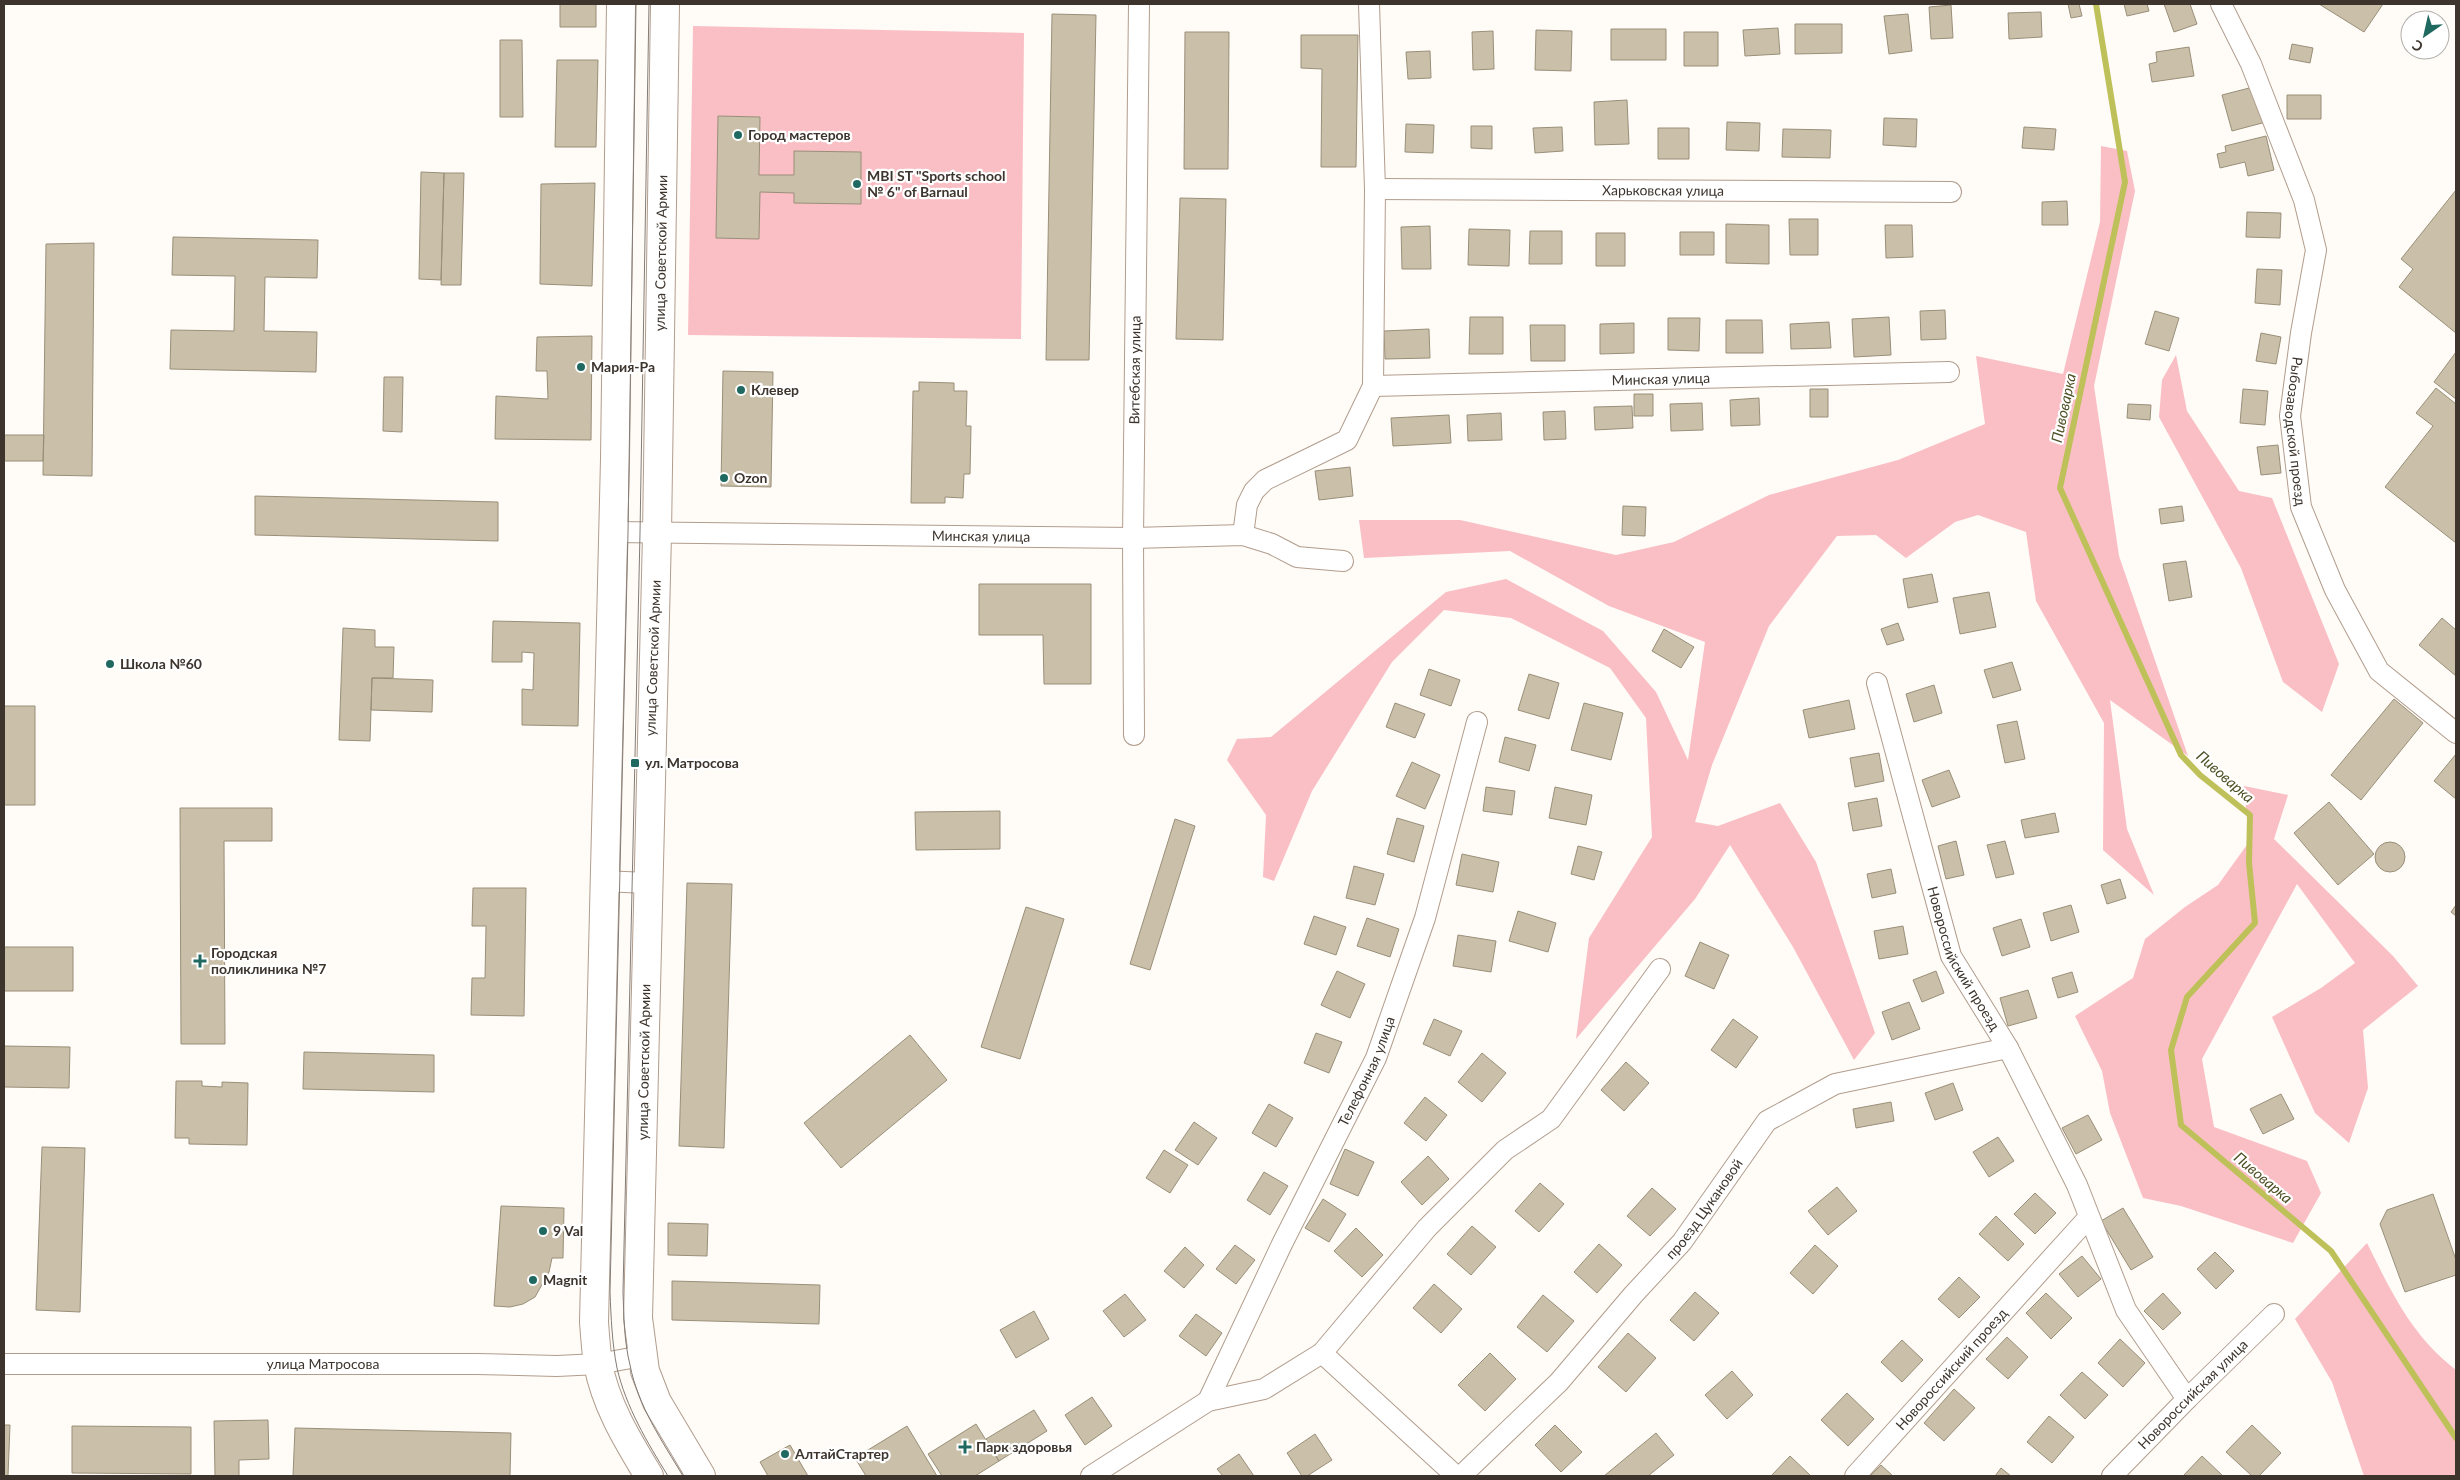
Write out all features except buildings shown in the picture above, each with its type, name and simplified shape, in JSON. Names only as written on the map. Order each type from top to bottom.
[{"type":"main road","points":[[620,4],[620,163],[613,532],[594,1322],[598,1364],[607,1397],[622,1432],[649,1476]]},
{"type":"main road","name":"улица Советской Армии","points":[[665,4],[656,534],[638,1318],[645,1371],[657,1402],[702,1476]]},
{"type":"street","name":"Витебская улица","points":[[1134,735],[1133,538],[1139,4]]},
{"type":"street","points":[[1243,535],[1246,506],[1254,491],[1265,480],[1347,440],[1373,386],[1375,190],[1368,4]]},
{"type":"street","name":"Рыбозаводской проезд","points":[[2220,4],[2251,64],[2304,200],[2316,250],[2301,334],[2290,416],[2302,508],[2335,590],[2379,671],[2456,733]]},
{"type":"street","name":"Харьковская улица","points":[[1375,190],[1951,192]]},
{"type":"street","name":"Минская улица","points":[[1373,386],[1949,372]]},
{"type":"street","name":"Минская улица","points":[[613,532],[656,534],[1133,538],[1243,535],[1272,544],[1296,557],[1343,561]]},
{"type":"street","name":"Новороссийский проезд","points":[[1876,683],[1896,750],[1951,956],[2008,1048],[2077,1185],[2088,1218],[2126,1310],[2187,1399]]},
{"type":"street","name":"Телефонная улица","points":[[1208,1401],[1282,1244],[1376,1058],[1425,918],[1477,722]]},
{"type":"street","points":[[604,881],[647,883]]},
{"type":"street","points":[[1091,1476],[1208,1401],[1264,1389],[1322,1353],[1428,1228],[1506,1150],[1551,1119],[1660,969]]},
{"type":"street","name":"проезд Цукановой","points":[[1461,1476],[1559,1382],[1633,1295],[1682,1242],[1767,1121],[1835,1084],[2008,1048]]},
{"type":"street","name":"Новороссийский проезд","points":[[1855,1476],[2088,1218]]},
{"type":"street","name":"Новороссийская улица","points":[[2112,1476],[2274,1314]]},
{"type":"street","points":[[1322,1353],[1456,1476]]},
{"type":"street","name":"улица Матросова","points":[[4,1364],[476,1364],[557,1366],[598,1364],[642,1356]]},
{"type":"shaded area","name":"MBI ST \"Sports school № 6\" of Barnaul","points":[[693,26],[1024,33],[1021,339],[688,335]]},
{"type":"shaded area","points":[[2101,146],[2127,151],[2135,191],[2094,386],[2119,556],[2188,756],[2110,700],[2127,829],[2154,895],[2103,850],[2104,723],[2036,601],[2026,532],[1978,515],[1955,522],[1906,558],[1876,535],[1837,536],[1769,626],[1712,765],[1695,822],[1718,826],[1780,803],[1816,862],[1875,1033],[1854,1060],[1793,947],[1730,845],[1695,899],[1576,1039],[1589,938],[1652,837],[1646,718],[1610,668],[1511,618],[1444,610],[1392,662],[1312,791],[1274,881],[1263,877],[1266,815],[1227,760],[1237,739],[1271,737],[1446,592],[1506,579],[1603,631],[1656,692],[1688,760],[1705,642],[1609,606],[1510,551],[1364,558],[1359,520],[1460,520],[1616,555],[1674,542],[1769,495],[1898,460],[1985,424],[1976,356],[2063,374],[2100,222]]},
{"type":"shaded area","points":[[2176,355],[2187,411],[2239,491],[2272,498],[2339,664],[2322,712],[2283,682],[2241,568],[2159,417],[2162,380]]},
{"type":"shaded area","points":[[2244,786],[2288,795],[2274,839],[2393,956],[2418,986],[2363,1030],[2368,1088],[2349,1143],[2315,1113],[2272,1017],[2321,988],[2355,963],[2297,884],[2202,1059],[2214,1127],[2307,1161],[2321,1193],[2293,1243],[2181,1206],[2143,1198],[2110,1113],[2102,1071],[2075,1016],[2133,978],[2145,939],[2185,907],[2218,885],[2249,842]]},
{"type":"shaded area","points":[[2367,1243],[2394,1296],[2415,1328],[2440,1357],[2456,1370],[2456,1476],[2364,1476],[2332,1382],[2295,1319]]},
{"type":"waterway","name":"Пивоварка","points":[[2096,4],[2125,182],[2060,488],[2181,755],[2200,775],[2250,815],[2249,863],[2255,923],[2187,997],[2171,1050],[2181,1125],[2331,1251],[2456,1438]]},
{"type":"tram line","points":[[636,4],[628,533],[610,1292],[614,1349],[621,1382],[638,1424],[668,1476]]},
{"type":"tram line","points":[[649,4],[640,533],[623,1292],[625,1338],[634,1380],[652,1423],[683,1476]]},
{"type":"place","name":"Город мастеров","points":[[738,135]]},
{"type":"place","name":"MBI ST \"Sports school № 6\" of Barnaul","points":[[857,184]]},
{"type":"place","name":"Мария-Ра","points":[[581,367]]},
{"type":"place","name":"Клевер","points":[[741,390]]},
{"type":"place","name":"Ozon","points":[[724,478]]},
{"type":"place","name":"Школа №60","points":[[110,664]]},
{"type":"place","name":"ул. Матросова","points":[[635,763]]},
{"type":"place","name":"Городская поликлиника №7","points":[[200,961]]},
{"type":"place","name":"9 Val","points":[[543,1231]]},
{"type":"place","name":"Magnit","points":[[533,1280]]},
{"type":"place","name":"Парк здоровья","points":[[965,1447]]},
{"type":"place","name":"АлтайСтартер","points":[[785,1454]]}]
